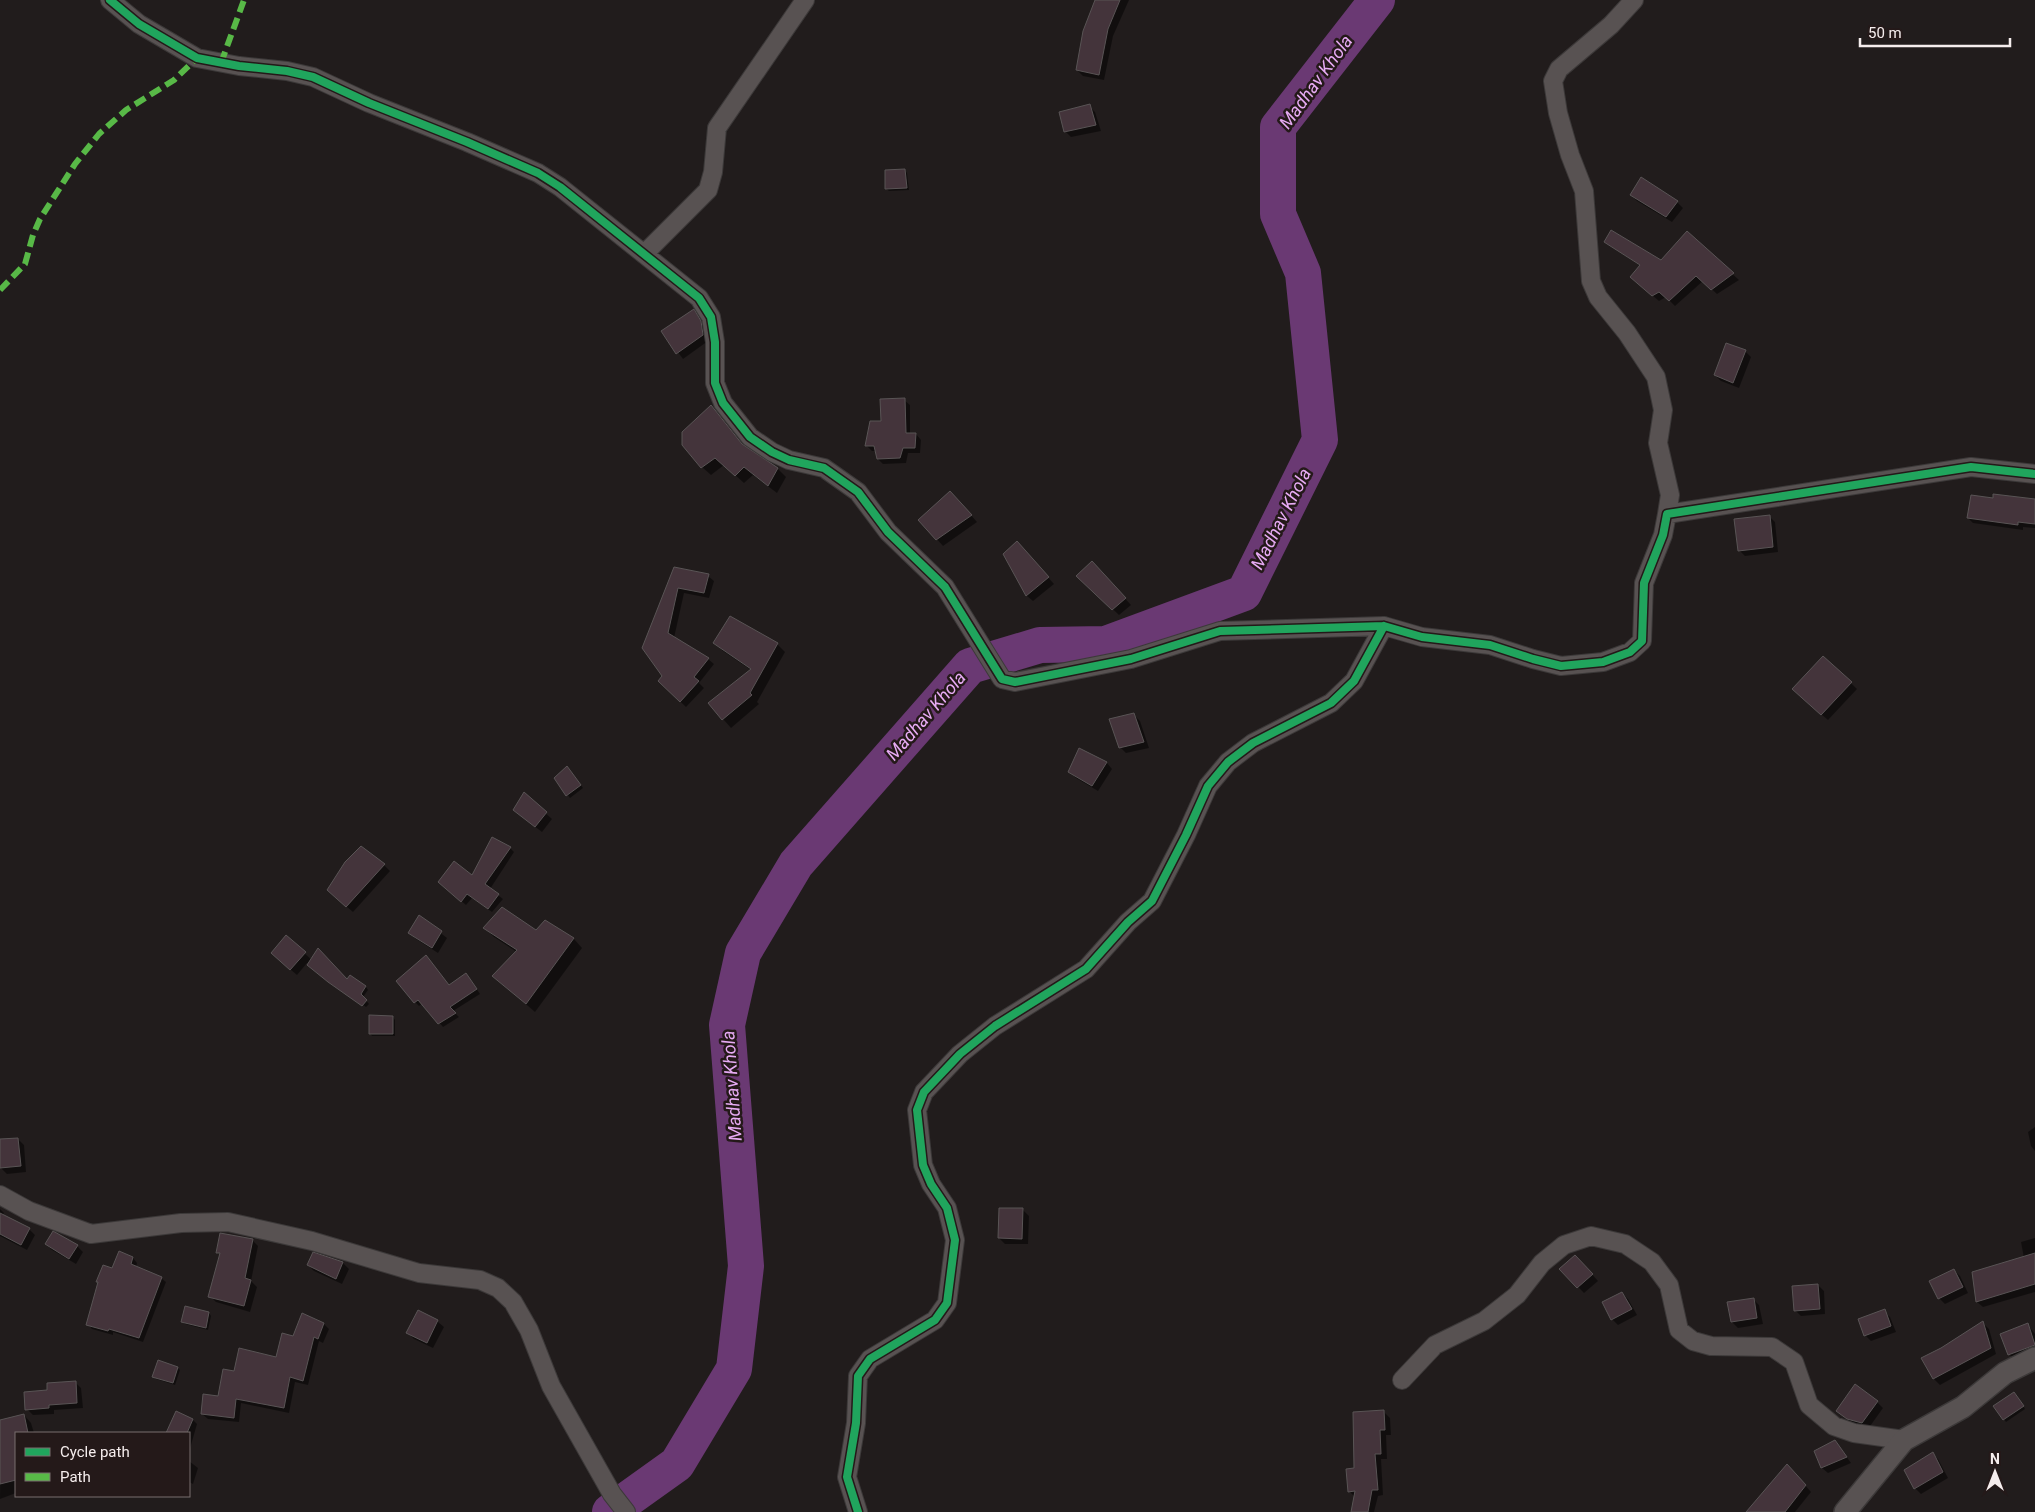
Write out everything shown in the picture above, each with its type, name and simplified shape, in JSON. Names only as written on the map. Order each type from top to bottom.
[{"type":"street","points":[[110,0],[139,24],[197,58],[239,66],[287,70],[313,77],[370,103],[538,173],[560,187],[699,298],[711,317],[715,342],[715,383],[723,403],[750,437],[772,452],[789,460],[824,468],[858,492],[888,532],[945,587],[1002,678],[1015,682],[1131,659],[1220,631],[1384,626],[1422,637],[1490,645],[1561,666],[1603,662],[1630,652],[1642,641],[1644,583],[1663,535],[1670,494],[1658,443],[1663,410],[1656,377],[1628,334],[1598,297],[1591,280],[1584,191],[1570,155],[1563,130],[1554,80],[1559,69],[1611,25],[1634,0]]},
{"type":"street","points":[[644,254],[708,190],[713,172],[717,128],[804,0]]},
{"type":"street","points":[[1667,514],[1971,467],[2035,474]]},
{"type":"street","points":[[858,1512],[847,1477],[856,1423],[858,1376],[870,1359],[935,1320],[947,1303],[955,1240],[947,1208],[931,1184],[923,1165],[917,1110],[924,1092],[960,1054],[995,1026],[1086,969],[1128,922],[1152,900],[1186,835],[1208,786],[1228,762],[1253,743],[1331,703],[1354,681],[1384,626]]},
{"type":"street","points":[[0,1195],[29,1211],[91,1234],[181,1223],[228,1222],[312,1241],[419,1272],[480,1280],[498,1288],[513,1302],[529,1330],[551,1386],[612,1494],[626,1512]]},
{"type":"street","points":[[1402,1380],[1435,1345],[1484,1322],[1517,1295],[1542,1263],[1564,1245],[1591,1236],[1625,1244],[1652,1262],[1669,1285],[1679,1330],[1693,1341],[1711,1346],[1772,1347],[1794,1362],[1809,1405],[1834,1426],[1854,1433],[1904,1440]]},
{"type":"street","points":[[1845,1512],[1904,1440],[1963,1407],[2005,1373],[2035,1358]]},
{"type":"building","points":[[1095,0],[1120,0],[1108,29],[1099,75],[1076,70],[1083,31]]},
{"type":"building","points":[[1090,104],[1096,125],[1064,132],[1059,112]]},
{"type":"building","points":[[905,169],[907,188],[885,189],[885,170]]},
{"type":"building","points":[[1641,177],[1678,201],[1666,217],[1630,195]]},
{"type":"building","points":[[1611,230],[1661,260],[1687,231],[1734,273],[1711,290],[1696,276],[1669,301],[1659,292],[1652,296],[1630,277],[1640,265],[1604,242]]},
{"type":"building","points":[[694,309],[701,321],[703,335],[676,354],[661,331]]},
{"type":"building","points":[[1726,343],[1746,350],[1733,383],[1714,375]]},
{"type":"building","points":[[905,398],[906,433],[916,433],[915,448],[903,448],[900,458],[877,459],[874,446],[865,446],[870,421],[881,421],[880,399]]},
{"type":"building","points":[[711,405],[742,444],[778,468],[768,486],[744,467],[735,476],[715,458],[701,468],[682,445],[682,432]]},
{"type":"building","points":[[950,491],[972,515],[936,540],[918,520]]},
{"type":"building","points":[[1993,494],[2035,499],[2035,524],[2018,522],[2018,525],[1967,518],[1971,495],[1993,498]]},
{"type":"building","points":[[1770,515],[1773,547],[1738,551],[1734,519]]},
{"type":"building","points":[[1017,541],[1049,577],[1026,596],[1003,554]]},
{"type":"building","points":[[1092,561],[1126,598],[1112,610],[1076,576]]},
{"type":"building","points":[[674,567],[709,574],[704,593],[678,588],[668,633],[709,658],[694,677],[699,681],[680,702],[658,681],[662,676],[642,648]]},
{"type":"building","points":[[730,616],[778,643],[750,693],[752,695],[722,720],[708,703],[751,669],[713,643]]},
{"type":"building","points":[[1823,656],[1852,682],[1821,715],[1792,689]]},
{"type":"building","points":[[1134,713],[1144,742],[1119,748],[1109,719]]},
{"type":"building","points":[[1079,748],[1107,762],[1092,786],[1068,772]]},
{"type":"building","points":[[567,766],[581,785],[566,796],[554,778]]},
{"type":"building","points":[[524,792],[547,812],[535,827],[513,810]]},
{"type":"building","points":[[492,837],[511,847],[485,884],[499,894],[488,909],[467,894],[461,902],[438,882],[454,861],[472,875]]},
{"type":"building","points":[[361,846],[385,864],[346,907],[327,890],[345,862]]},
{"type":"building","points":[[502,907],[536,930],[545,920],[574,938],[526,1004],[492,976],[517,950],[483,928]]},
{"type":"building","points":[[419,915],[442,931],[432,948],[408,933]]},
{"type":"building","points":[[286,935],[306,952],[290,970],[271,953]]},
{"type":"building","points":[[318,948],[347,979],[350,975],[366,986],[361,994],[367,1000],[362,1006],[307,965]]},
{"type":"building","points":[[426,955],[449,985],[466,973],[477,989],[450,1007],[456,1013],[438,1024],[418,1000],[414,1003],[396,981]]},
{"type":"building","points":[[369,1015],[393,1016],[393,1034],[369,1034]]},
{"type":"building","points":[[18,1138],[21,1166],[0,1168],[0,1139]]},
{"type":"building","points":[[999,1208],[1023,1208],[1022,1239],[998,1238]]},
{"type":"building","points":[[0,1213],[30,1228],[21,1245],[0,1234]]},
{"type":"building","points":[[53,1231],[78,1245],[69,1259],[45,1244]]},
{"type":"building","points":[[220,1233],[253,1239],[245,1278],[251,1280],[244,1306],[208,1297],[220,1253],[216,1253]]},
{"type":"building","points":[[119,1251],[133,1257],[131,1264],[162,1277],[139,1338],[109,1329],[108,1331],[86,1325],[98,1282],[96,1282],[103,1265],[112,1268]]},
{"type":"building","points":[[313,1252],[343,1262],[336,1279],[307,1265]]},
{"type":"building","points":[[2035,1253],[2035,1284],[1976,1302],[1972,1272]]},
{"type":"building","points":[[1575,1255],[1593,1274],[1577,1288],[1559,1269]]},
{"type":"building","points":[[1954,1269],[1963,1287],[1938,1299],[1929,1281]]},
{"type":"building","points":[[1818,1284],[1820,1309],[1794,1311],[1792,1286]]},
{"type":"building","points":[[1622,1292],[1632,1309],[1611,1320],[1602,1302]]},
{"type":"building","points":[[1754,1298],[1757,1318],[1731,1322],[1727,1302]]},
{"type":"building","points":[[185,1306],[209,1312],[206,1328],[181,1322]]},
{"type":"building","points":[[1885,1309],[1891,1326],[1864,1336],[1858,1319]]},
{"type":"building","points":[[418,1310],[438,1320],[427,1343],[406,1333]]},
{"type":"building","points":[[302,1313],[324,1323],[318,1339],[314,1337],[303,1381],[290,1377],[284,1408],[236,1399],[234,1418],[201,1414],[203,1394],[218,1396],[223,1369],[234,1371],[239,1348],[276,1357],[282,1333],[293,1336]]},
{"type":"building","points":[[1983,1321],[1991,1348],[1933,1379],[1921,1358],[1941,1348]]},
{"type":"building","points":[[2028,1323],[2035,1345],[2008,1355],[2000,1334]]},
{"type":"building","points":[[158,1360],[178,1367],[173,1383],[152,1377]]},
{"type":"building","points":[[76,1381],[77,1403],[49,1405],[49,1408],[25,1410],[24,1392],[47,1390],[47,1383]]},
{"type":"building","points":[[1855,1384],[1878,1401],[1862,1423],[1847,1419],[1836,1411]]},
{"type":"building","points":[[2014,1392],[2024,1406],[2003,1420],[1993,1406]]},
{"type":"building","points":[[1384,1410],[1385,1430],[1380,1430],[1381,1454],[1375,1454],[1378,1490],[1372,1490],[1368,1512],[1351,1512],[1355,1491],[1348,1492],[1346,1469],[1354,1468],[1353,1412]]},
{"type":"building","points":[[176,1411],[193,1419],[187,1432],[166,1432]]},
{"type":"building","points":[[24,1414],[28,1432],[15,1432],[15,1480],[0,1484],[0,1420]]},
{"type":"building","points":[[1835,1440],[1847,1457],[1821,1468],[1814,1451]]},
{"type":"building","points":[[1933,1452],[1943,1472],[1914,1489],[1904,1470]]},
{"type":"building","points":[[1787,1464],[1806,1485],[1785,1512],[1746,1512]]},
{"type":"waterway","name":"Madhav Khola","points":[[610,1512],[677,1464],[734,1369],[746,1266],[727,1025],[743,953],[796,864],[970,666],[1040,645],[1106,644],[1244,593],[1320,440],[1303,273],[1278,214],[1278,127],[1377,0]]},
{"type":"marked path","points":[[221,63],[244,0]]},
{"type":"marked path","points":[[0,290],[25,264],[33,235],[40,219],[75,164],[99,134],[126,110],[174,80],[197,58]]},
{"type":"cycle path","points":[[110,0],[139,24],[197,58],[239,66],[287,71],[313,77],[369,103],[538,173],[560,187],[699,298],[711,317],[715,342],[715,383],[723,403],[750,437],[772,452],[789,460],[824,468],[858,492],[888,532],[945,587],[1002,679],[1015,682],[1131,659],[1220,631],[1384,626],[1422,637],[1490,645],[1561,666],[1603,662],[1630,652],[1642,641],[1644,583],[1663,535],[1667,514],[1971,467],[2035,474]]},
{"type":"cycle path","points":[[858,1512],[847,1477],[856,1423],[858,1376],[870,1359],[935,1320],[947,1303],[955,1240],[947,1208],[931,1184],[923,1165],[917,1110],[924,1092],[960,1054],[995,1026],[1086,969],[1128,922],[1152,901],[1186,835],[1208,786],[1228,762],[1253,743],[1331,703],[1354,681],[1384,626]]}]
